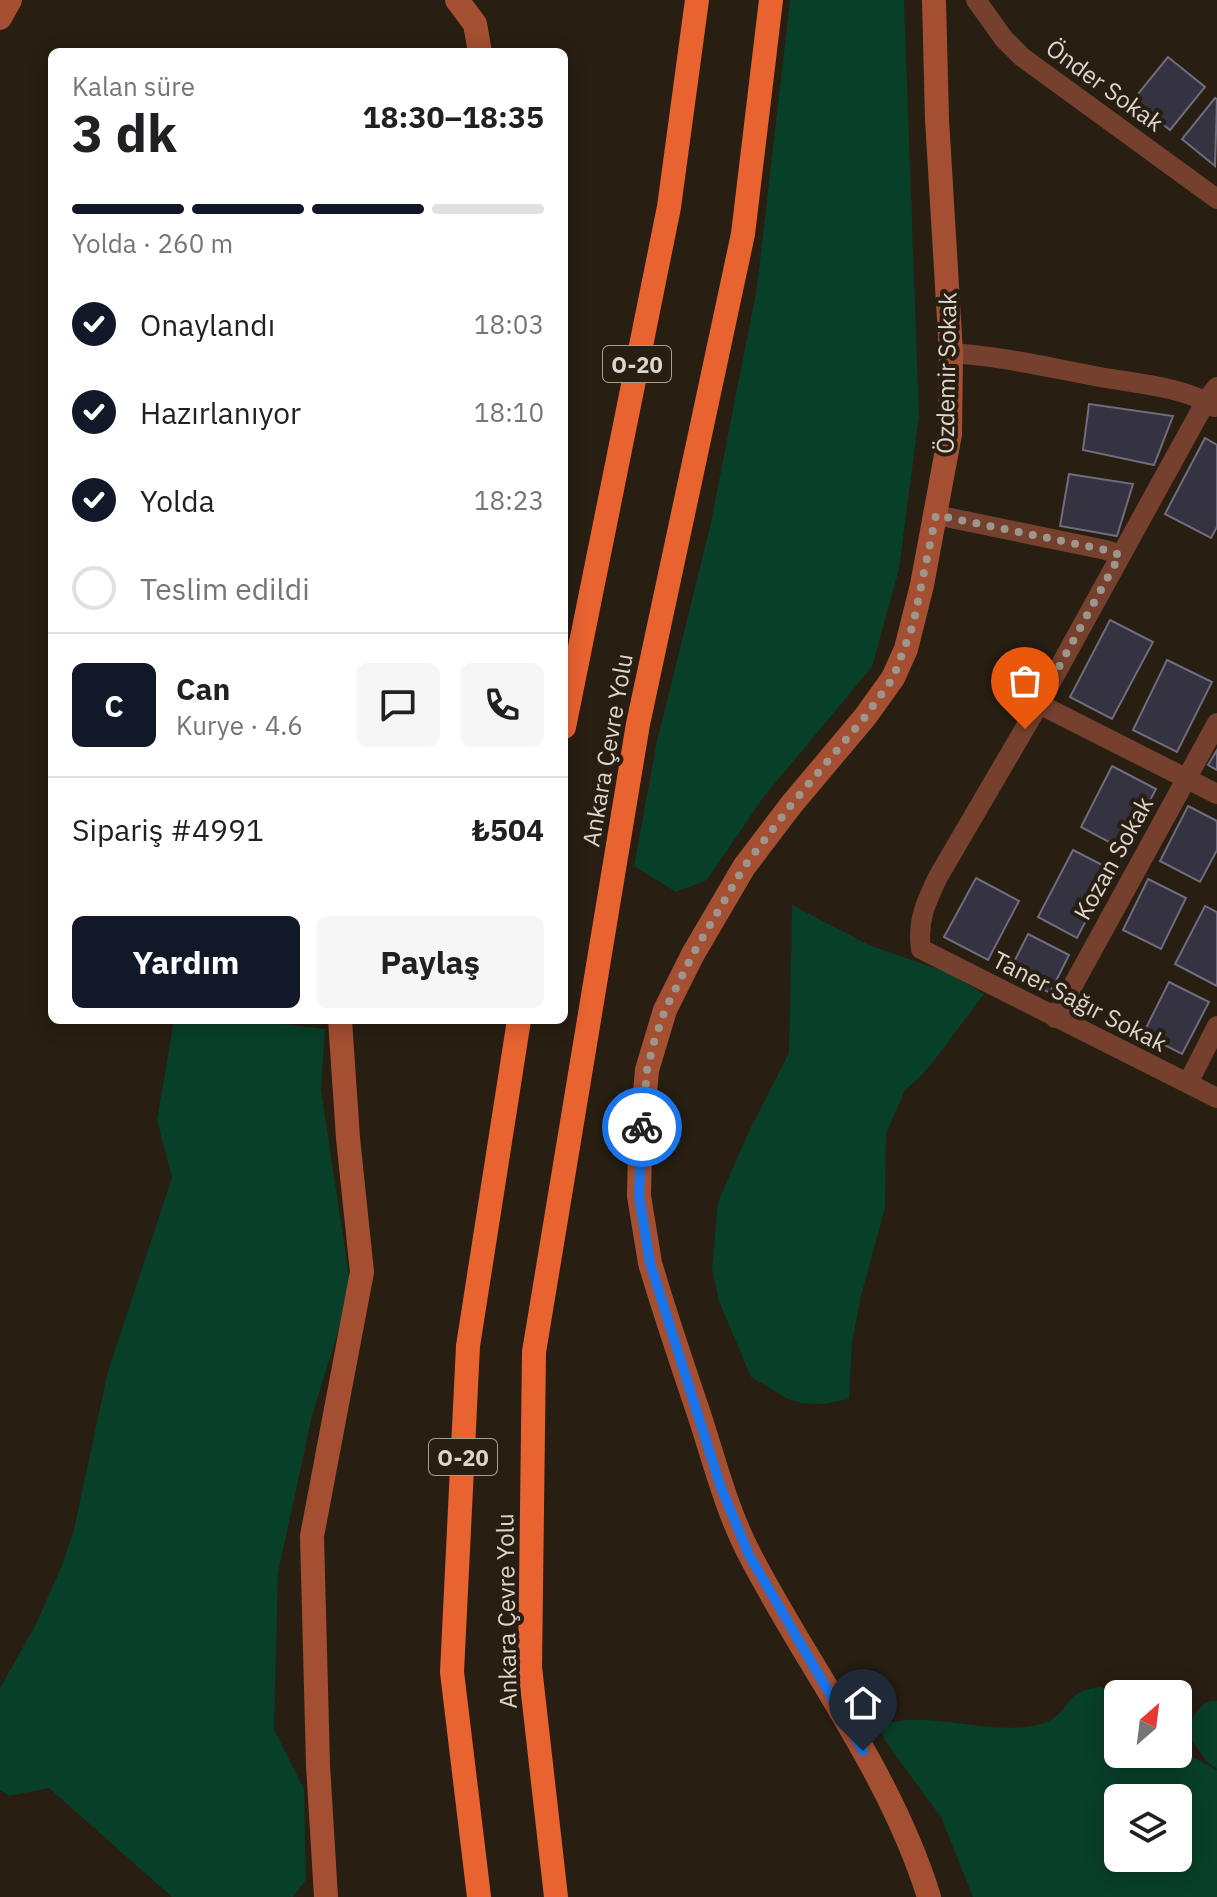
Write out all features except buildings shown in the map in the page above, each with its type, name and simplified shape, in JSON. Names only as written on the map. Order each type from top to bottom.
[{"type":"highway","name":"Ankara Çevre Yolu","points":[[568,707],[669,207],[697,0]]},
{"type":"highway","name":"Ankara Çevre Yolu","points":[[556,1897],[530,1667],[534,1352],[638,724],[743,234],[771,0]]},
{"type":"highway","name":"Ankara Çevre Yolu","points":[[479,1897],[452,1672],[468,1346],[518,1024]]},
{"type":"street","points":[[0,18],[10,0]]},
{"type":"street","points":[[457,0],[475,24],[479,48]]},
{"type":"street","name":"Özdemir Sokak","points":[[929,1897],[910,1843],[892,1806],[735,1525],[650,1263],[641,1209],[639,1172],[647,1070],[665,1010],[693,954],[744,867],[893,678],[913,625],[950,434],[951,353],[937,119],[934,0]]},
{"type":"street","name":"Önder Sokak","points":[[976,0],[1004,39],[1022,57],[1217,199]]},
{"type":"street","points":[[951,353],[982,355],[1213,399],[1120,555],[1039,704],[1217,794]]},
{"type":"street","points":[[936,515],[1120,555]]},
{"type":"street","name":"Taner Sağır Sokak","points":[[1039,704],[924,905],[919,927],[921,949],[1217,1098]]},
{"type":"street","name":"Kozan Sokak","points":[[1055,1018],[1217,723]]},
{"type":"street","points":[[326,1897],[318,1765],[312,1536],[362,1272],[340,1024]]},
{"type":"street","points":[[1188,1083],[1217,1026]]},
{"type":"green space","points":[[790,0],[904,0],[919,416],[899,569],[872,667],[762,799],[707,880],[676,892],[634,866],[657,741],[710,527],[757,287]]},
{"type":"green space","points":[[792,905],[869,945],[946,972],[984,994],[936,1058],[905,1090],[886,1134],[885,1208],[852,1342],[849,1399],[824,1404],[788,1399],[751,1377],[719,1301],[712,1269],[718,1202],[749,1131],[789,1053]]},
{"type":"green space","points":[[173,1024],[282,1024],[325,1029],[321,1090],[351,1289],[312,1416],[278,1573],[274,1729],[304,1789],[306,1880],[293,1897],[172,1897],[49,1788],[9,1796],[0,1790],[0,1688],[35,1626],[61,1568],[74,1529],[108,1371],[172,1178],[157,1120]]},
{"type":"green space","points":[[1088,1689],[1104,1689],[1104,1768],[1192,1768],[1192,1757],[1217,1770],[1217,1897],[973,1897],[941,1817],[885,1741],[880,1726],[917,1720],[1000,1728],[1041,1724],[1051,1720],[1079,1693]]},
{"type":"green space","points":[[1210,1701],[1217,1701],[1217,1769],[1206,1761],[1192,1740],[1192,1722],[1200,1708]]},
{"type":"way so far","points":[[642,1127],[647,1070],[654,1042],[665,1010],[693,954],[744,867],[893,678],[913,625],[936,515],[1120,555],[1025,729]]},
{"type":"route","points":[[642,1127],[639,1196],[650,1263],[720,1485],[749,1555],[863,1751]]}]
